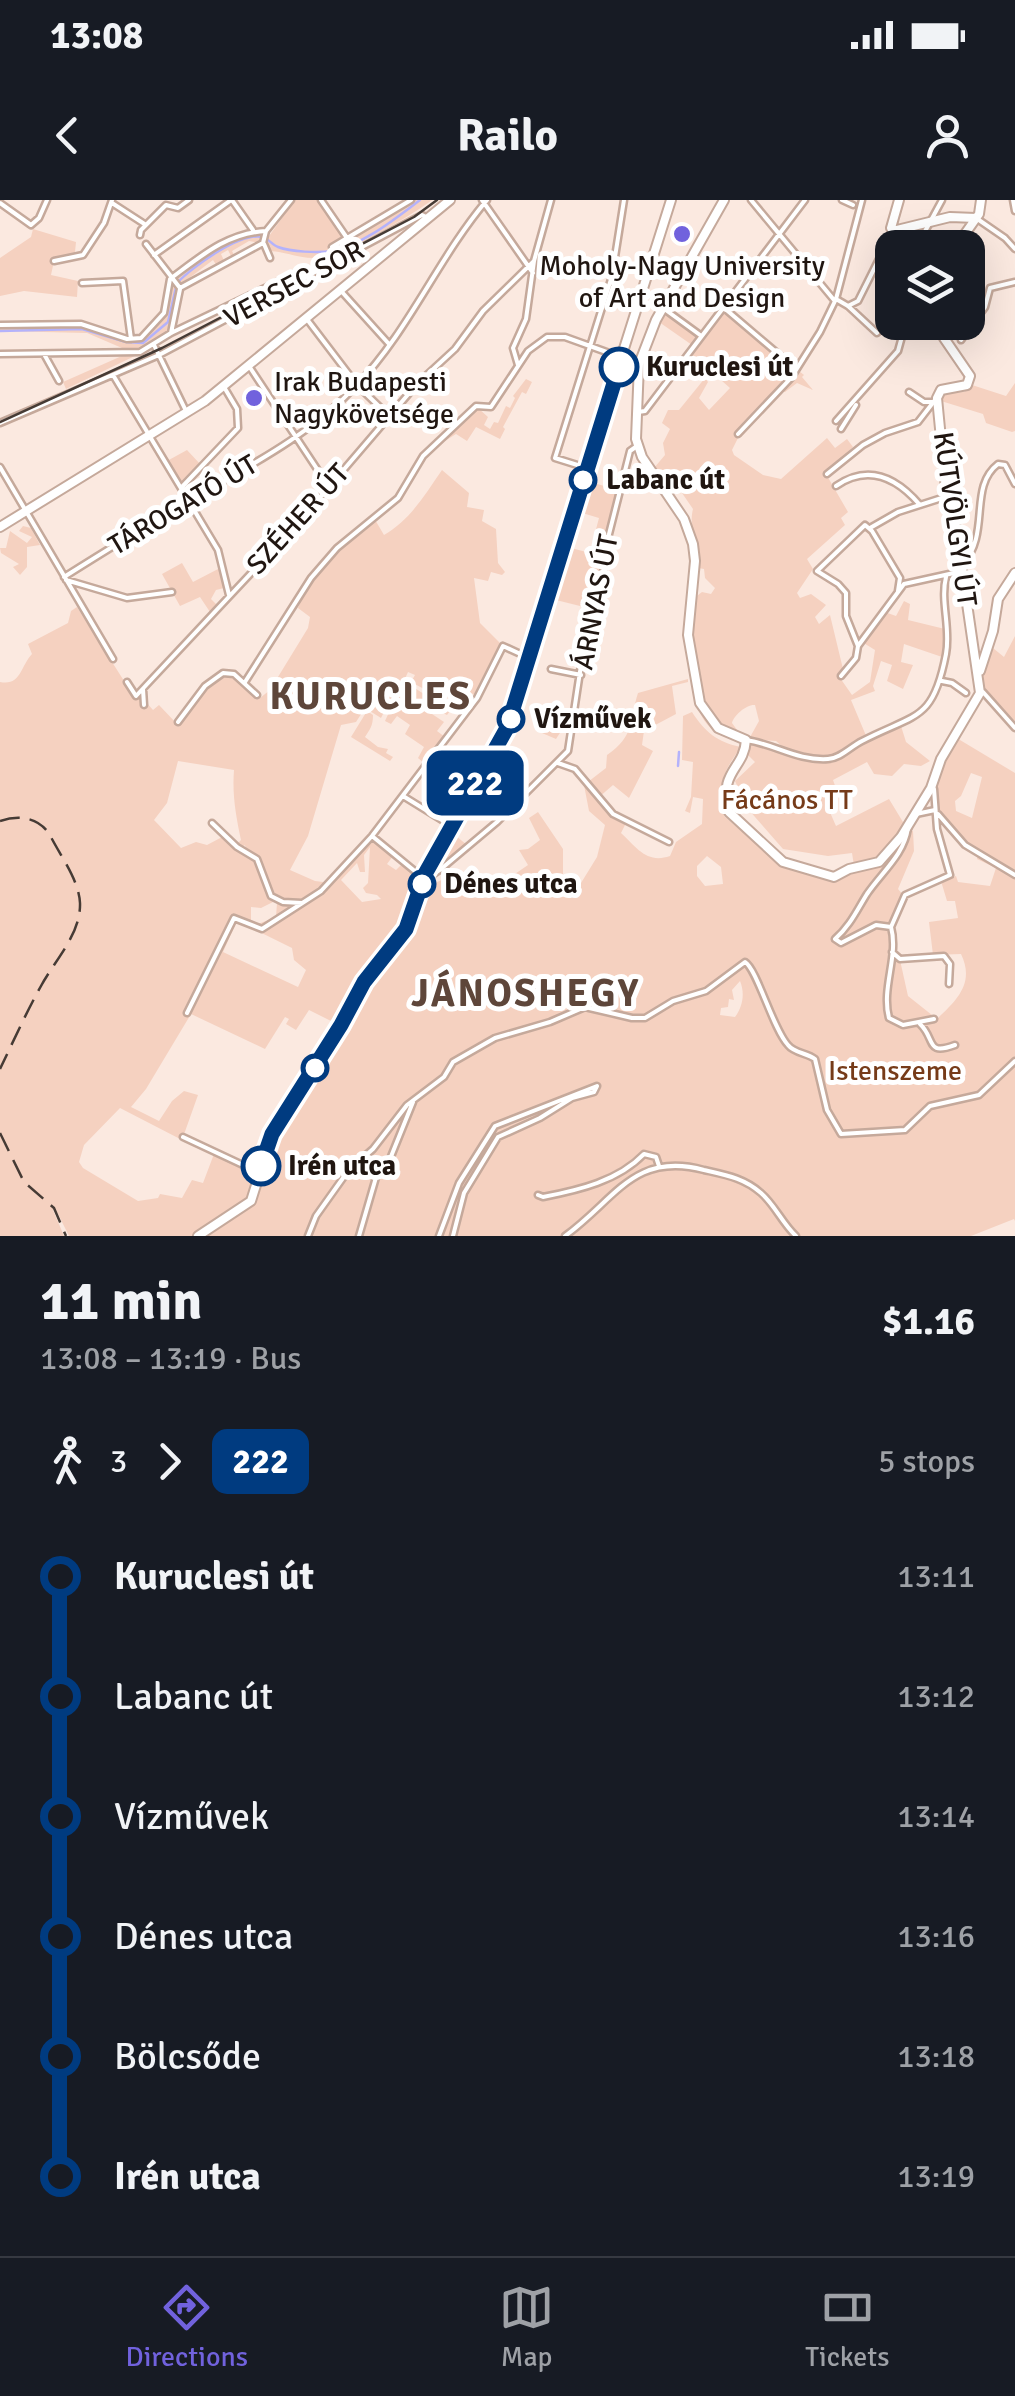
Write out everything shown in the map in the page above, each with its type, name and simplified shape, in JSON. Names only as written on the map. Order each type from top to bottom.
[{"type":"street","points":[[0,203],[31,226],[47,200]]},
{"type":"street","points":[[140,235],[166,205],[178,208],[189,200]]},
{"type":"street","points":[[154,255],[232,200],[253,230]]},
{"type":"street","points":[[270,258],[264,243],[266,233],[291,200]]},
{"type":"street","points":[[321,200],[347,238]]},
{"type":"street","points":[[332,247],[411,200]]},
{"type":"street","points":[[0,527],[187,413],[450,200]]},
{"type":"street","points":[[518,365],[512,350],[528,312],[534,261],[551,200]]},
{"type":"street","points":[[587,468],[555,458],[612,276],[624,200]]},
{"type":"street","points":[[198,1236],[246,1206],[254,1196],[272,1134],[364,982],[406,929],[424,876],[507,728],[671,200]]},
{"type":"street","points":[[724,200],[663,308],[640,364],[637,446],[684,518],[693,544],[688,635],[700,703],[718,728],[794,756],[834,758],[916,717],[942,681],[948,630],[944,588],[947,574]]},
{"type":"street","points":[[751,200],[836,300],[875,332]]},
{"type":"street","points":[[638,412],[645,411],[805,200]]},
{"type":"street","points":[[842,200],[853,205]]},
{"type":"street","points":[[738,434],[796,368],[836,300],[862,200]]},
{"type":"street","points":[[892,230],[899,200]]},
{"type":"street","points":[[927,230],[942,200]]},
{"type":"street","points":[[968,230],[982,200]]},
{"type":"street","points":[[1013,200],[1015,212]]},
{"type":"street","points":[[484,201],[534,273]]},
{"type":"street","name":"TÁROGATÓ ÚT","points":[[65,579],[297,438],[357,385],[431,285],[484,201]]},
{"type":"street","points":[[54,261],[83,255],[112,202],[146,225]]},
{"type":"street","name":"VERSEC SOR","points":[[0,423],[159,355],[422,215],[428,218]]},
{"type":"street","points":[[897,230],[950,216],[976,218],[1015,250]]},
{"type":"street","points":[[0,325],[81,324],[128,342],[144,336],[164,313],[175,284],[207,251],[241,233],[266,233]]},
{"type":"street","points":[[175,284],[264,243]]},
{"type":"street","points":[[146,244],[175,284],[172,333]]},
{"type":"street","name":"SZÉHER ÚT","points":[[127,682],[136,696],[329,487],[417,384],[455,350],[482,311],[534,261]]},
{"type":"street","points":[[848,306],[858,301],[875,267]]},
{"type":"street","points":[[0,354],[140,352],[296,274]]},
{"type":"street","points":[[82,283],[123,281],[128,297],[128,342],[124,353]]},
{"type":"street","points":[[985,304],[990,288],[1015,282]]},
{"type":"street","points":[[340,290],[389,344]]},
{"type":"street","points":[[261,291],[266,298]]},
{"type":"street","points":[[722,306],[796,368]]},
{"type":"street","points":[[663,308],[700,334]]},
{"type":"street","points":[[306,318],[357,385],[389,416]]},
{"type":"street","points":[[245,682],[311,578],[345,541],[398,498],[417,464],[450,428],[476,406],[492,406],[531,347],[547,337],[560,336],[640,364]]},
{"type":"street","points":[[836,421],[898,351],[901,340]]},
{"type":"street","name":"KÚTVÖLGYI ÚT","points":[[945,340],[970,379],[963,388],[941,390],[935,400],[981,691]]},
{"type":"street","points":[[154,345],[187,413]]},
{"type":"street","points":[[44,354],[59,381]]},
{"type":"street","points":[[249,366],[329,487]]},
{"type":"street","points":[[113,375],[218,550],[229,595]]},
{"type":"street","points":[[182,488],[238,428],[237,409],[224,386]]},
{"type":"street","points":[[909,392],[924,402],[935,400]]},
{"type":"street","points":[[841,429],[860,396]]},
{"type":"street","points":[[828,474],[863,445],[916,423],[935,400]]},
{"type":"street","name":"ÁRNYAS ÚT","points":[[424,876],[461,852],[568,751],[585,639],[601,604],[608,538],[630,451],[637,446]]},
{"type":"street","points":[[842,676],[856,658],[858,646],[898,591],[906,584],[962,569],[977,546],[982,492],[990,472],[998,464],[1005,466],[1015,484]]},
{"type":"street","points":[[0,467],[113,660]]},
{"type":"street","points":[[836,486],[856,474],[873,474],[890,480],[920,504]]},
{"type":"street","points":[[870,528],[898,512],[948,496]]},
{"type":"street","points":[[858,646],[846,616],[846,593],[816,571],[865,525],[900,578],[898,591]]},
{"type":"street","points":[[746,740],[745,750],[726,781],[728,812],[790,866],[832,877],[872,866],[886,856],[908,827],[934,782],[940,759],[981,691],[980,668],[993,631],[998,598],[1015,573]]},
{"type":"street","points":[[65,579],[127,598],[172,592]]},
{"type":"street","points":[[187,1013],[234,918],[262,929],[329,884],[372,836],[480,693],[503,646],[527,658]]},
{"type":"street","points":[[551,670],[581,675]]},
{"type":"street","points":[[178,722],[217,676],[230,672],[258,695]]},
{"type":"street","points":[[942,681],[952,682],[966,693]]},
{"type":"street","points":[[143,689],[144,705]]},
{"type":"street","points":[[981,691],[1015,728]]},
{"type":"street","points":[[558,763],[575,769],[613,814],[670,842]]},
{"type":"street","points":[[934,782],[936,829],[950,877],[905,895],[891,927],[892,952],[886,988],[887,1013],[896,1023],[934,1020]]},
{"type":"street","points":[[403,796],[451,826]]},
{"type":"street","points":[[916,814],[936,810]]},
{"type":"street","points":[[936,810],[965,845],[1015,875]]},
{"type":"street","points":[[212,823],[237,847],[257,859],[271,896],[283,902],[302,903]]},
{"type":"street","points":[[891,927],[876,925],[840,943],[835,940],[894,863],[909,833],[908,827]]},
{"type":"street","points":[[372,836],[424,876]]},
{"type":"street","points":[[892,952],[900,959],[944,956],[950,964],[949,984]]},
{"type":"street","points":[[308,1236],[316,1216],[348,1171],[373,1149],[412,1102],[444,1077],[453,1062],[495,1038],[585,1007],[632,1018],[648,1017],[680,998],[710,989],[746,962],[784,1041],[792,1050],[811,1055],[817,1061],[827,1110],[841,1134],[905,1130],[930,1106],[978,1096],[1015,1062]]},
{"type":"street","points":[[920,1023],[936,1048],[955,1046]]},
{"type":"street","points":[[439,1236],[458,1183],[496,1126],[588,1086],[597,1086],[597,1090],[572,1098],[498,1137],[464,1193],[453,1236]]},
{"type":"street","points":[[359,1236],[377,1174],[390,1159],[412,1102]]},
{"type":"street","points":[[183,1136],[259,1175]]},
{"type":"street","points":[[545,1189],[538,1195],[597,1184],[634,1164],[644,1154],[656,1157],[660,1166]]},
{"type":"street","points":[[565,1236],[588,1220],[628,1180],[660,1166],[684,1164],[740,1179],[764,1195],[796,1236]]},
{"type":"green space","points":[[295,200],[319,200],[345,239],[334,249],[414,200],[432,200],[357,244],[314,258],[269,251],[264,243]]},
{"type":"green space","points":[[33,229],[76,242],[75,252],[84,251],[54,261],[51,275],[78,281],[77,297],[24,291],[0,296],[0,258],[31,237]]},
{"type":"green space","points":[[251,232],[265,232],[261,243],[249,241],[232,251],[232,258],[228,250],[221,254],[225,263],[217,266],[213,260],[180,285],[174,280],[210,252]]},
{"type":"green space","points":[[172,282],[178,288],[171,327],[153,344],[129,351],[87,333],[0,331],[0,326],[67,323],[141,340],[166,314]]},
{"type":"green space","points":[[722,309],[782,359],[770,373],[776,379],[789,367],[794,369],[794,375],[799,371],[804,375],[813,390],[797,383],[785,392],[778,389],[746,422],[732,450],[763,475],[781,479],[827,438],[835,448],[847,439],[853,447],[826,474],[848,512],[841,518],[845,525],[807,559],[813,569],[797,593],[800,598],[811,594],[826,605],[815,617],[819,624],[830,615],[843,669],[838,675],[852,695],[870,682],[875,650],[862,642],[882,611],[896,616],[904,601],[910,604],[908,620],[949,630],[945,658],[904,644],[901,662],[913,665],[903,689],[887,681],[892,665],[881,661],[875,691],[851,700],[867,738],[901,726],[906,742],[930,761],[921,766],[904,764],[892,776],[874,774],[867,762],[833,780],[838,794],[825,801],[836,826],[889,799],[906,827],[913,831],[914,851],[898,889],[904,896],[891,926],[890,955],[900,960],[908,996],[937,1019],[957,998],[966,974],[961,954],[933,955],[929,922],[958,918],[955,901],[947,901],[941,881],[956,876],[958,882],[990,886],[996,868],[977,859],[978,854],[940,814],[936,801],[939,773],[955,737],[1015,773],[1015,1221],[971,1236],[69,1236],[55,1208],[64,1236],[0,1236],[0,682],[16,678],[32,654],[28,644],[68,623],[71,611],[77,607],[133,695],[145,685],[146,702],[153,710],[159,705],[177,724],[203,691],[225,674],[260,698],[270,690],[308,628],[310,617],[298,608],[320,569],[374,518],[384,535],[402,522],[442,470],[469,493],[467,507],[484,510],[482,521],[496,529],[498,563],[505,572],[491,572],[488,581],[474,578],[480,623],[503,646],[476,696],[455,683],[447,690],[441,691],[428,683],[424,689],[411,682],[415,675],[408,672],[404,681],[450,711],[447,715],[435,709],[432,714],[444,722],[437,731],[445,737],[425,764],[418,758],[424,747],[405,734],[410,725],[397,716],[391,724],[385,721],[392,706],[389,702],[381,718],[365,708],[356,722],[341,725],[308,836],[290,870],[331,883],[372,839],[393,856],[387,864],[396,870],[402,864],[421,880],[432,878],[435,883],[448,877],[453,884],[509,878],[528,865],[519,850],[540,840],[529,818],[538,812],[563,849],[563,874],[581,883],[597,857],[605,825],[589,811],[584,785],[606,768],[607,755],[627,734],[638,693],[688,679],[672,686],[676,714],[644,731],[642,745],[653,751],[629,798],[613,785],[598,798],[615,818],[626,823],[621,833],[643,853],[662,858],[670,856],[676,842],[702,824],[703,799],[693,797],[690,813],[685,811],[691,797],[693,762],[682,760],[683,716],[692,712],[712,735],[741,747],[723,780],[724,816],[784,868],[836,882],[855,872],[852,853],[828,856],[783,849],[748,809],[735,781],[755,762],[746,753],[751,742],[783,752],[784,748],[776,741],[749,739],[759,721],[755,705],[745,708],[733,720],[739,741],[711,728],[698,706],[691,648],[695,645],[690,634],[693,599],[702,592],[711,594],[715,588],[705,578],[704,569],[698,568],[693,509],[682,493],[672,494],[654,468],[665,455],[663,443],[670,429],[662,423],[668,410],[679,410],[705,378],[708,382],[699,398],[709,410],[730,388],[689,352]],"holes":[[[178,761],[234,770],[241,840],[238,843],[245,845],[246,851],[224,836],[207,845],[196,842],[181,848],[154,820],[167,803]],[[971,773],[982,777],[972,818],[956,811],[955,801]],[[370,847],[368,883],[363,888],[381,899],[362,902],[341,880],[357,863],[360,872],[365,872],[364,855]],[[707,856],[721,867],[723,884],[705,886],[697,876],[697,866]],[[277,903],[276,917],[258,924],[251,920],[251,907]],[[237,921],[292,948],[294,960],[306,970],[298,987],[223,952]],[[740,981],[743,995],[738,1013],[735,1017],[720,1015],[721,1008],[728,1007],[729,999],[734,1000],[732,990]],[[309,1010],[337,1024],[337,1039],[274,1135],[263,1166],[259,1164],[256,1173],[214,1154],[203,1183],[192,1180],[182,1198],[160,1194],[158,1198],[138,1201],[83,1168],[79,1162],[84,1145],[120,1108],[182,1140],[198,1095],[184,1091],[159,1121],[131,1107],[191,1014],[265,1049],[285,1017],[289,1019],[286,1024],[296,1030]]]},
{"type":"green space","points":[[666,311],[700,335],[692,345],[659,322]]},
{"type":"green space","points":[[139,354],[66,389],[63,382],[124,355]]},
{"type":"green space","points":[[526,379],[532,382],[526,394],[522,392],[500,439],[476,427],[467,441],[456,434],[443,439],[478,408],[488,417],[484,425],[490,429],[494,422],[498,423],[506,406],[510,408],[513,396]]},
{"type":"green space","points":[[1015,383],[1012,432],[986,423],[983,414],[941,401],[944,393],[964,392],[972,385],[1006,396]]},
{"type":"green space","points":[[187,450],[201,465],[181,483],[167,461]]},
{"type":"green space","points":[[587,481],[618,490],[606,536],[595,533],[599,518],[579,512]]},
{"type":"green space","points":[[23,526],[31,528],[40,545],[27,547],[27,567],[20,575],[13,567],[19,564],[1,553],[0,548],[6,548],[10,531],[27,543],[32,537],[19,531]]},
{"type":"green space","points":[[567,547],[602,556],[600,603],[596,610],[552,599]]},
{"type":"green space","points":[[182,563],[193,582],[220,568],[224,588],[216,590],[211,599],[217,605],[210,612],[200,597],[180,606],[162,574]]},
{"type":"green space","points":[[1015,636],[1014,726],[989,698],[982,671],[988,644],[1004,657]]},
{"type":"green space","points":[[367,711],[373,719],[365,737],[388,749],[386,753],[393,757],[390,761],[351,737]]},
{"type":"green space","points":[[542,711],[567,722],[556,739],[542,733],[546,727],[540,727],[537,715]]},
{"type":"green space","points":[[450,831],[467,845],[431,873],[429,871]]},
{"type":"waterway","points":[[0,331],[82,329],[143,343],[168,322],[177,283],[231,244],[255,237],[290,250],[332,251],[367,237],[420,200]]},
{"type":"waterway","points":[[678,766],[679,752]]},
{"type":"tram line","points":[[0,422],[162,348],[414,217],[437,200]]},
{"type":"railway","points":[[0,821],[23,818],[43,826],[77,886],[80,903],[72,936],[35,996],[0,1069]]},
{"type":"railway","points":[[0,1133],[24,1182],[54,1208],[66,1236]]},
{"type":"bus line","name":"222","points":[[261,1166],[272,1134],[364,982],[406,929],[425,874],[507,728],[619,367]]},
{"type":"place","name":"Moholy-Nagy University of Art and Design","points":[[682,234]]},
{"type":"place","name":"Kuruclesi út","points":[[619,367]]},
{"type":"place","name":"Irak Budapesti Nagykövetsége","points":[[254,398]]},
{"type":"place","name":"Labanc út","points":[[583,480]]},
{"type":"place","name":"Vízművek","points":[[511,719]]},
{"type":"place","name":"Dénes utca","points":[[422,884]]},
{"type":"place","name":"Irén utca","points":[[261,1166]]},
{"type":"district","name":"KURUCLES","points":[[371,696]]},
{"type":"district","name":"JÁNOSHEGY","points":[[526,993]]},
{"type":"park label","name":"Fácános TT","points":[[787,800]]},
{"type":"park label","name":"Istenszeme","points":[[895,1071]]}]
